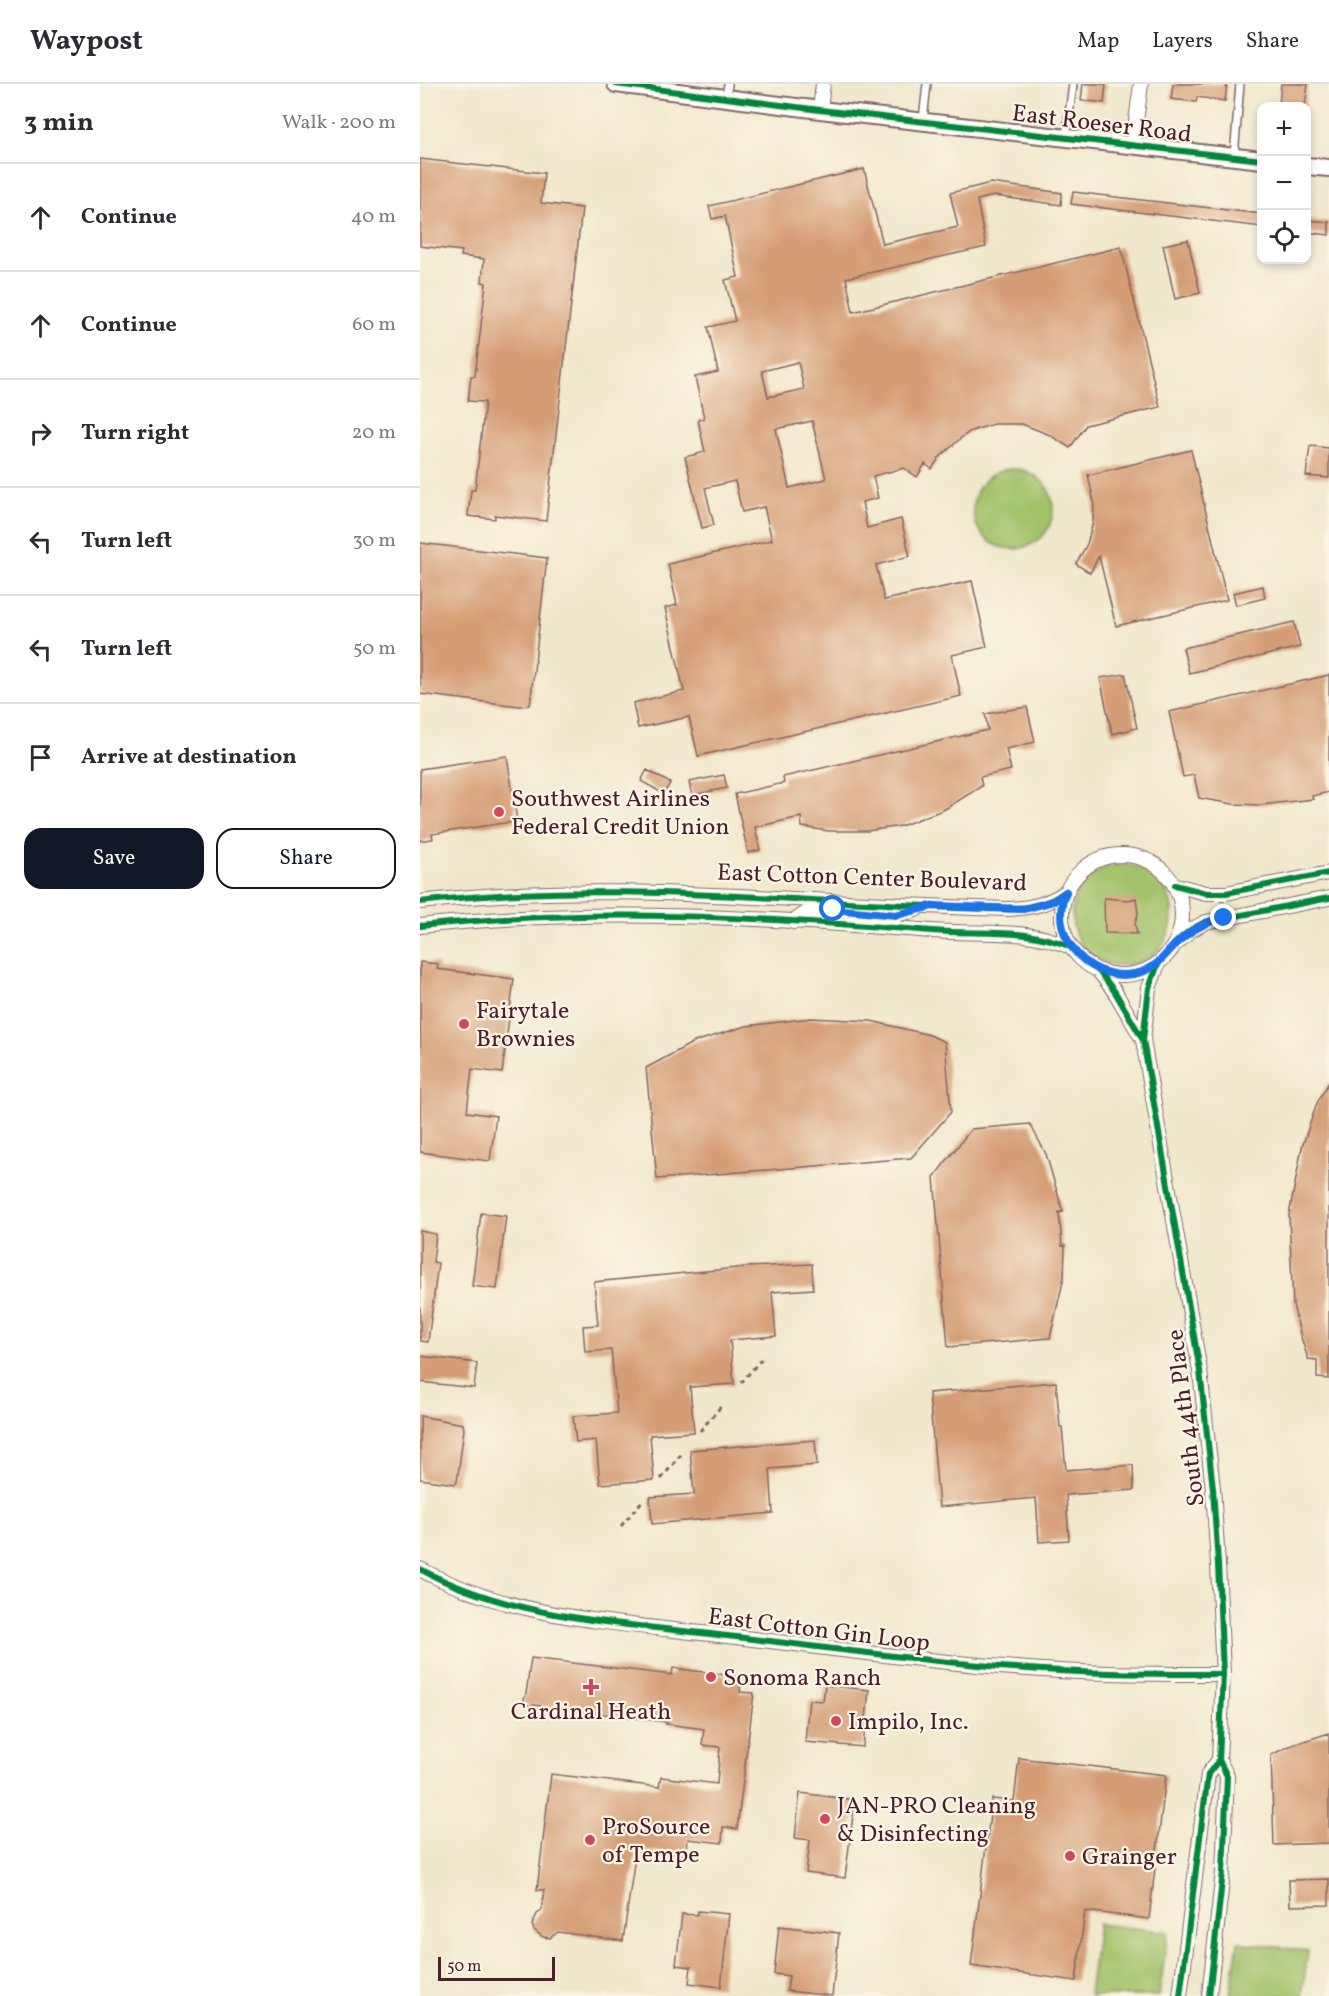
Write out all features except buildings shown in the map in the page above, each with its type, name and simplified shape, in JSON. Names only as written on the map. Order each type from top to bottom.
[{"type":"street","name":"East Roeser Road","points":[[616,84],[727,91],[820,110],[1257,159]]},
{"type":"street","points":[[820,110],[824,84]]},
{"type":"street","points":[[1133,144],[1141,84]]},
{"type":"street","points":[[1311,166],[1329,168]]},
{"type":"street","name":"East Cotton Center Boulevard","points":[[1098,970],[1084,962],[1071,947],[1064,933],[1062,907],[1066,892],[1075,876],[1084,867],[1106,856],[1118,854],[1134,855],[1154,863],[1166,873],[1180,897],[1182,924],[1175,944],[1158,964]]},
{"type":"street","points":[[1175,885],[1206,893],[1226,893],[1329,873]]},
{"type":"street","name":"East Cotton Center Boulevard","points":[[420,902],[565,893],[652,891],[1024,909],[1054,901],[1066,892]]},
{"type":"street","name":"East Cotton Center Boulevard","points":[[1175,944],[1191,930],[1206,922],[1329,898]]},
{"type":"street","points":[[794,922],[806,913],[819,910],[833,909],[896,915],[932,906]]},
{"type":"street","name":"East Cotton Center Boulevard","points":[[420,926],[564,916],[652,914],[939,932],[1028,934],[1052,939],[1071,947]]},
{"type":"street","points":[[1098,970],[1110,974],[1132,974],[1158,964]]},
{"type":"street","name":"South 44th Place","points":[[1158,964],[1149,988],[1143,1040],[1200,1371],[1213,1489],[1223,1674],[1219,1760],[1227,1776],[1223,1872],[1209,1996]]},
{"type":"street","name":"South 44th Place","points":[[1098,970],[1115,992],[1143,1040]]},
{"type":"street","name":"East Cotton Gin Loop","points":[[420,1569],[502,1602],[561,1616],[898,1658],[1017,1669],[1223,1674]]},
{"type":"street","name":"South 44th Place","points":[[1180,1996],[1208,1774],[1219,1760]]},
{"type":"lane","points":[[923,121],[927,84]]},
{"type":"lane","points":[[1066,137],[1073,84]]},
{"type":"lane","points":[[1234,157],[1240,84]]},
{"type":"path","points":[[741,1383],[764,1356]]},
{"type":"path","points":[[700,1431],[723,1404]]},
{"type":"path","points":[[661,1479],[684,1451]]},
{"type":"path","points":[[621,1526],[644,1499]]},
{"type":"green space","points":[[1013,469],[1028,472],[1041,481],[1050,494],[1053,509],[1050,524],[1041,537],[1028,546],[1013,549],[998,546],[985,537],[976,524],[973,509],[976,494],[985,481],[998,472]]},
{"type":"green space","points":[[1122,865],[1141,869],[1157,880],[1168,896],[1172,915],[1168,934],[1157,950],[1141,961],[1122,965],[1103,961],[1087,950],[1076,934],[1072,915],[1076,896],[1087,880],[1103,869]]},
{"type":"green space","points":[[1098,1924],[1168,1932],[1159,1996],[1089,1996]]},
{"type":"green space","points":[[1238,1942],[1308,1951],[1302,1996],[1230,1996]]},
{"type":"cycle path","points":[[616,84],[820,110],[1257,159]]},
{"type":"cycle path","points":[[1175,885],[1206,893],[1226,893],[1329,873]]},
{"type":"cycle path","points":[[420,902],[494,895],[567,892],[714,895],[1009,909],[1039,905],[1066,892]]},
{"type":"cycle path","points":[[1175,944],[1191,930],[1206,922],[1329,898]]},
{"type":"cycle path","points":[[420,926],[548,917],[740,918],[950,932],[1019,934],[1071,947]]},
{"type":"cycle path","points":[[1158,964],[1149,988],[1143,1040],[1200,1371],[1213,1489],[1218,1564],[1223,1674],[1219,1760],[1227,1776],[1223,1872],[1209,1996]]},
{"type":"cycle path","points":[[1098,970],[1115,992],[1143,1040]]},
{"type":"cycle path","points":[[420,1569],[456,1586],[493,1599],[531,1609],[609,1623],[979,1665],[1093,1673],[1223,1674]]},
{"type":"cycle path","points":[[1180,1996],[1208,1774],[1219,1760]]},
{"type":"place","name":"Southwest Airlines Federal Credit Union","points":[[499,812]]},
{"type":"place","name":"Fairytale Brownies","points":[[464,1024]]},
{"type":"place","name":"Sonoma Ranch","points":[[711,1677]]},
{"type":"place","name":"Cardinal Heath","points":[[591,1687]]},
{"type":"place","name":"Impilo, Inc.","points":[[836,1721]]},
{"type":"place","name":"JAN-PRO Cleaning & Disinfecting","points":[[825,1819]]},
{"type":"place","name":"ProSource of Tempe","points":[[590,1840]]},
{"type":"place","name":"Grainger","points":[[1070,1856]]},
{"type":"route","points":[[833,909],[896,915],[932,906],[1024,909],[1054,901],[1066,892],[1062,919],[1064,933],[1071,947],[1084,962],[1098,970],[1121,975],[1143,971],[1158,964],[1191,930],[1206,922],[1224,918]]}]
